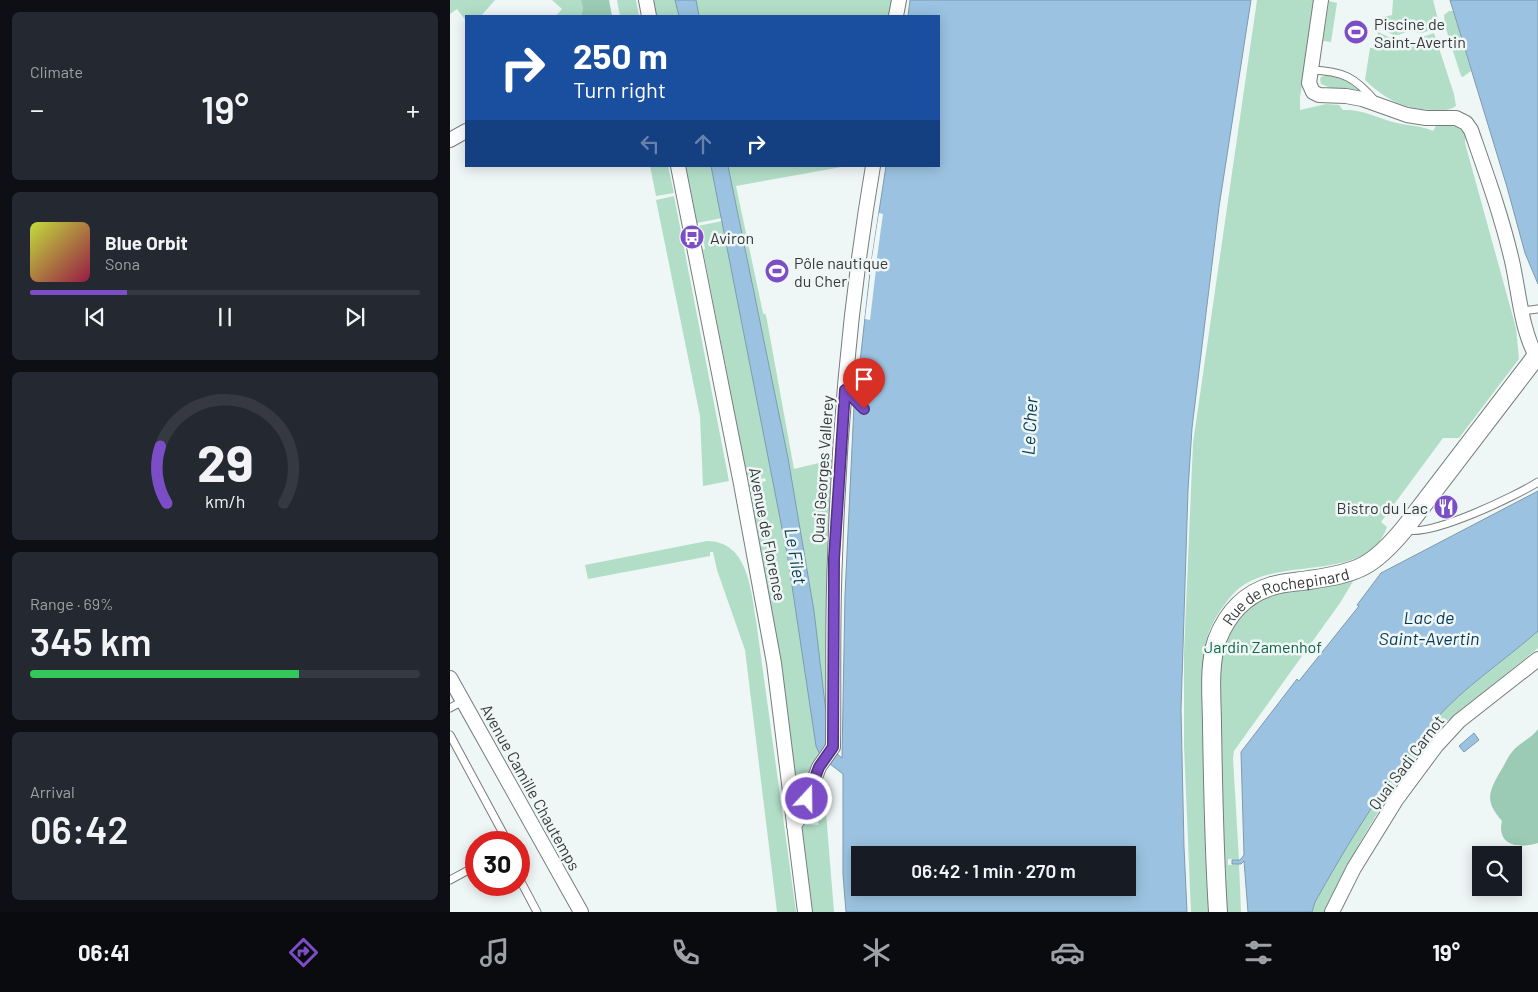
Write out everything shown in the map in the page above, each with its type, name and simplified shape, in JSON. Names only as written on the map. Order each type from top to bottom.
[{"type":"street","points":[[646,0],[649,15]]},
{"type":"street","points":[[896,15],[899,0]]},
{"type":"street","points":[[1321,0],[1309,83],[1313,92],[1319,96],[1346,96],[1378,104],[1407,115],[1426,118],[1456,118],[1466,123],[1471,130],[1508,243],[1529,341],[1537,355]]},
{"type":"street","points":[[450,140],[465,132]]},
{"type":"street","name":"Avenue de Florence","points":[[678,167],[774,663],[805,912]]},
{"type":"street","name":"Quai Georges Vallerey","points":[[794,826],[801,815],[819,767],[833,747],[834,559],[845,390],[855,294],[873,167]]},
{"type":"street","name":"Rue de Rochepinard","points":[[1218,912],[1214,819],[1212,680],[1213,656],[1221,630],[1234,609],[1251,596],[1272,586],[1334,576],[1360,569],[1382,554],[1405,528],[1537,355]]},
{"type":"street","name":"Quai Sadi Carnot","points":[[1332,912],[1354,868],[1396,800],[1436,746],[1459,721],[1538,659]]},
{"type":"street","name":"Avenue Camille Chautemps","points":[[450,678],[581,912]]},
{"type":"lane","points":[[1311,70],[1329,71],[1348,77],[1363,86],[1378,104]]},
{"type":"lane","points":[[1522,311],[1538,309]]},
{"type":"lane","points":[[845,390],[864,409]]},
{"type":"lane","points":[[1405,528],[1414,531],[1480,512],[1538,482]]},
{"type":"lane","points":[[450,708],[463,701]]},
{"type":"lane","points":[[450,735],[502,831]]},
{"type":"lane","points":[[450,880],[465,872]]},
{"type":"lane","points":[[529,896],[537,912]]},
{"type":"green space","points":[[450,0],[495,0],[482,15],[465,15],[465,20],[457,9],[450,14]]},
{"type":"green space","points":[[552,0],[581,0],[583,9],[581,15],[557,15],[562,9]]},
{"type":"green space","points":[[581,0],[609,0],[612,15],[581,15],[583,9]]},
{"type":"green space","points":[[617,0],[636,0],[639,15],[620,15]]},
{"type":"green space","points":[[652,0],[675,0],[679,15],[655,15]]},
{"type":"green space","points":[[696,0],[893,0],[891,15],[699,15]]},
{"type":"green space","points":[[1257,0],[1316,0],[1300,97],[1300,110],[1326,104],[1339,105],[1343,110],[1362,112],[1433,131],[1436,126],[1448,125],[1458,128],[1465,133],[1465,143],[1516,328],[1519,359],[1459,438],[1443,438],[1381,522],[1387,527],[1376,545],[1360,556],[1341,563],[1273,574],[1253,580],[1236,591],[1217,616],[1206,640],[1203,672],[1205,838],[1209,912],[1191,912],[1184,746],[1184,653],[1193,443]]},
{"type":"green space","points":[[1393,0],[1433,0],[1440,27],[1422,33],[1409,31],[1393,35],[1382,28],[1383,17],[1392,15]]},
{"type":"green space","points":[[1329,1],[1337,3],[1331,42],[1323,41]]},
{"type":"green space","points":[[1449,11],[1453,11],[1471,71],[1463,77],[1461,76],[1445,26],[1444,15]]},
{"type":"green space","points":[[1378,32],[1410,47],[1422,37],[1434,33],[1454,94],[1456,106],[1448,110],[1413,108],[1388,98],[1365,80],[1370,48],[1376,48]]},
{"type":"green space","points":[[1327,75],[1347,81],[1364,93],[1336,90],[1321,84],[1321,77]]},
{"type":"green space","points":[[650,167],[668,167],[674,193],[656,196]]},
{"type":"green space","points":[[686,167],[711,167],[722,218],[697,223]]},
{"type":"green space","points":[[728,167],[841,167],[736,186],[763,313],[766,315],[794,469],[835,459],[829,738],[814,611],[788,458]]},
{"type":"green space","points":[[674,196],[729,481],[703,486],[700,416],[656,200]]},
{"type":"green space","points":[[722,221],[788,559],[816,746],[821,757],[798,800],[779,653],[748,485],[766,481],[765,478],[748,482],[703,250],[705,249],[704,243],[702,243],[698,226]]},
{"type":"green space","points":[[707,541],[721,543],[731,549],[745,569],[749,582],[756,620],[796,912],[777,912],[745,650],[717,570],[713,552],[710,552],[710,556],[588,579],[585,565]]},
{"type":"green space","name":"Jardin Zamenhof","points":[[1355,578],[1340,603],[1234,751],[1239,860],[1228,859],[1228,865],[1239,864],[1241,912],[1224,912],[1219,664],[1231,623],[1263,596]]},
{"type":"green space","points":[[1538,631],[1538,648],[1447,721],[1428,742],[1378,812],[1350,861],[1325,912],[1312,912],[1315,902],[1358,828],[1434,721],[1472,685]]},
{"type":"green space","points":[[1538,729],[1538,843],[1524,846],[1511,844],[1503,836],[1501,829],[1502,821],[1491,803],[1491,792],[1510,754]]},
{"type":"green space","points":[[820,775],[824,788],[834,912],[813,912],[802,830],[803,824],[818,825],[820,800],[814,796]]},
{"type":"water","points":[[675,0],[696,0],[699,15],[679,15]]},
{"type":"water","points":[[910,0],[1251,0],[1219,207],[1192,428],[1188,490],[1181,710],[1187,912],[846,912],[843,874],[843,774],[821,757],[816,746],[788,559],[711,167],[728,167],[788,458],[814,611],[829,738],[836,753],[842,758],[845,595],[854,406],[860,400],[859,371],[871,264],[886,167],[940,167],[940,15],[908,15]]},
{"type":"water","points":[[1450,0],[1538,0],[1538,284],[1525,253],[1507,187]]},
{"type":"water","name":"Lac de Saint-Avertin","points":[[1538,491],[1538,631],[1472,685],[1434,721],[1358,828],[1315,902],[1312,912],[1248,912],[1244,861],[1241,864],[1232,864],[1232,860],[1240,860],[1244,855],[1241,752],[1297,679],[1299,681],[1359,606],[1357,605],[1381,573]]},
{"type":"water","points":[[1474,733],[1479,740],[1464,752],[1459,746]]},
{"type":"pier","points":[[879,213],[883,214],[876,265],[871,264]]},
{"type":"pier","points":[[871,269],[876,269],[870,320],[865,319]]},
{"type":"place","name":"Piscine de Saint-Avertin","points":[[1356,32]]},
{"type":"place","name":"Aviron","points":[[692,237]]},
{"type":"place","name":"Pôle nautique du Cher","points":[[777,271]]},
{"type":"place","name":"Bistro du Lac","points":[[1446,507]]},
{"type":"route","points":[[807,799],[819,767],[833,747],[834,559],[845,390],[864,409]]},
{"type":"water label","name":"Le Cher","points":[[1029,426]]},
{"type":"water label","name":"Le Filet","points":[[796,556]]}]
